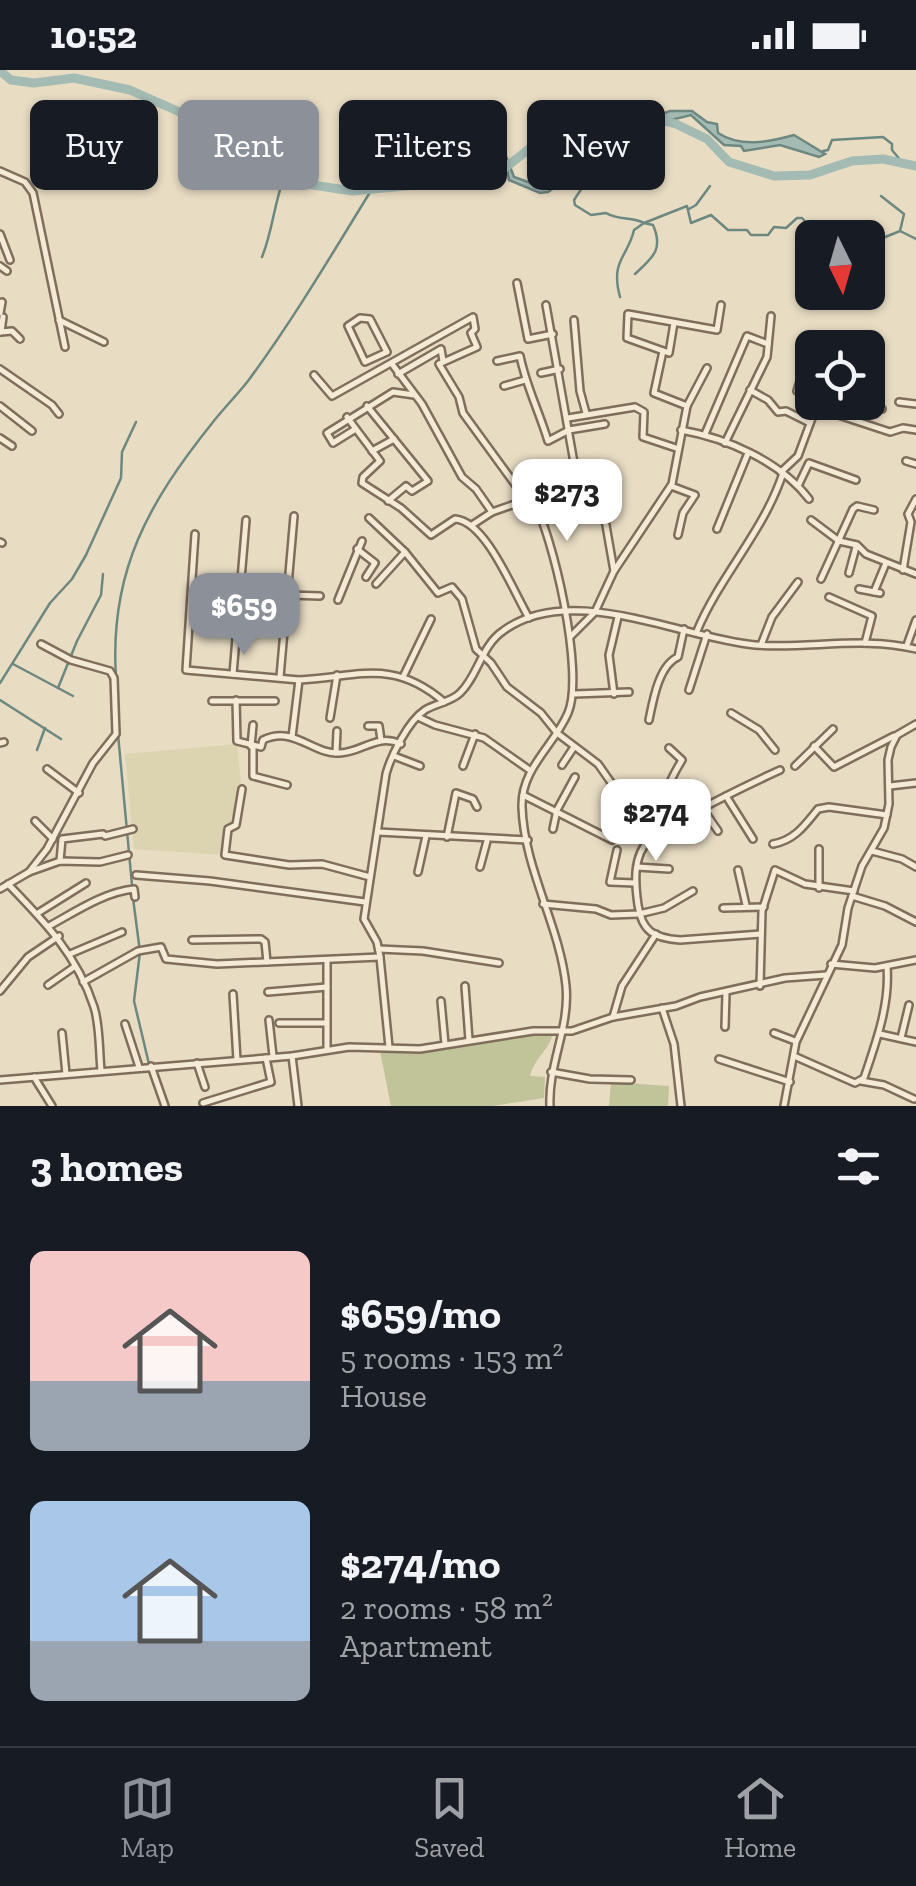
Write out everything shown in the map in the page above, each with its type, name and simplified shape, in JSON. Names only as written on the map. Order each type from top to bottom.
[{"type":"street","points":[[0,171],[30,186],[64,347]]},
{"type":"street","points":[[0,234],[10,260]]},
{"type":"street","points":[[0,266],[7,272]]},
{"type":"street","points":[[517,284],[528,339],[553,334]]},
{"type":"street","points":[[2,302],[0,332],[12,331],[20,338]]},
{"type":"street","points":[[546,305],[581,502],[586,510],[604,514],[614,570]]},
{"type":"street","points":[[674,323],[668,353],[627,338],[628,314],[717,330],[721,305]]},
{"type":"street","points":[[1,315],[12,316]]},
{"type":"street","points":[[725,443],[766,357],[771,316]]},
{"type":"street","points":[[314,374],[332,396],[473,317],[475,329],[471,332],[477,346],[439,364],[459,397],[463,413],[525,498],[534,501],[566,610],[574,694],[558,733],[531,771],[523,795],[542,904],[564,972],[567,1013],[552,1072],[550,1106]]},
{"type":"street","points":[[360,318],[370,319],[374,327],[387,352],[365,362],[348,326],[360,318]]},
{"type":"street","points":[[59,320],[104,342]]},
{"type":"street","points":[[574,320],[580,391],[586,413]]},
{"type":"street","points":[[705,434],[746,336],[768,344]]},
{"type":"street","points":[[398,374],[440,348],[443,362]]},
{"type":"street","points":[[663,351],[654,393],[687,406]]},
{"type":"street","points":[[497,361],[520,356],[548,440],[570,430],[606,424]]},
{"type":"street","points":[[392,364],[462,477],[492,512]]},
{"type":"street","points":[[570,637],[595,612],[614,570],[671,486],[687,406],[707,368]]},
{"type":"street","points":[[0,369],[59,414]]},
{"type":"street","points":[[542,373],[560,369]]},
{"type":"street","points":[[504,386],[525,380]]},
{"type":"street","points":[[750,390],[768,400],[778,412],[786,411],[811,424]]},
{"type":"street","points":[[354,430],[333,444],[327,432],[393,392],[414,395]]},
{"type":"street","points":[[898,402],[916,404]]},
{"type":"street","points":[[0,406],[32,431]]},
{"type":"street","points":[[367,406],[428,481],[412,492],[406,486],[388,501]]},
{"type":"street","points":[[568,418],[636,407],[644,412],[642,437],[676,448]]},
{"type":"street","points":[[347,418],[380,461],[363,477],[362,483],[431,535],[455,519],[472,525],[496,555],[528,618]]},
{"type":"street","points":[[697,631],[730,567],[770,506],[782,472],[798,456],[812,420]]},
{"type":"street","points":[[860,420],[890,432],[916,430]]},
{"type":"street","points":[[680,430],[705,434],[782,472],[809,499]]},
{"type":"street","points":[[0,438],[12,446]]},
{"type":"street","points":[[372,452],[394,440]]},
{"type":"street","points":[[717,529],[748,454]]},
{"type":"street","points":[[906,461],[916,464]]},
{"type":"street","points":[[798,486],[810,463],[856,480]]},
{"type":"street","points":[[671,486],[695,495],[683,513],[678,535]]},
{"type":"street","points":[[472,525],[525,498]]},
{"type":"street","points":[[903,570],[911,522],[908,514],[916,499]]},
{"type":"street","points":[[821,579],[855,506],[874,510]]},
{"type":"street","points":[[280,678],[294,516]]},
{"type":"street","points":[[368,518],[406,552],[438,593],[452,587],[457,590],[466,609],[471,640],[506,687],[598,764],[650,838]]},
{"type":"street","points":[[233,674],[246,520]]},
{"type":"street","points":[[811,520],[839,541],[857,545],[866,554],[916,574]]},
{"type":"street","points":[[833,522],[845,527]]},
{"type":"street","points":[[195,534],[186,670],[299,680],[378,671],[431,690],[444,702]]},
{"type":"street","points":[[338,600],[362,540]]},
{"type":"street","points":[[850,573],[857,545]]},
{"type":"street","points":[[358,549],[386,574]]},
{"type":"street","points":[[376,584],[406,552]]},
{"type":"street","points":[[366,577],[375,563]]},
{"type":"street","points":[[859,589],[877,593],[886,563]]},
{"type":"street","points":[[761,645],[772,616],[798,582]]},
{"type":"street","points":[[287,595],[320,596]]},
{"type":"street","points":[[829,598],[872,616],[865,643]]},
{"type":"street","points":[[389,1047],[380,953],[364,919],[382,790],[394,756],[418,716],[462,691],[502,631],[528,618],[566,610],[595,612],[761,645],[865,643],[916,649]]},
{"type":"street","points":[[614,694],[608,654],[618,617]]},
{"type":"street","points":[[404,678],[430,620]]},
{"type":"street","points":[[906,646],[916,620]]},
{"type":"street","points":[[649,720],[667,665],[670,659],[678,657],[684,629]]},
{"type":"street","points":[[689,690],[707,634]]},
{"type":"street","points":[[29,872],[53,839],[93,764],[116,734],[114,678],[110,672],[70,660],[41,644]]},
{"type":"street","points":[[330,718],[337,675]]},
{"type":"street","points":[[292,737],[299,680]]},
{"type":"street","points":[[574,694],[629,692]]},
{"type":"street","points":[[236,700],[238,741],[252,747],[262,747],[263,740],[271,736],[292,737],[336,753],[381,740],[401,744]]},
{"type":"street","points":[[212,701],[275,701]]},
{"type":"street","points":[[731,713],[759,730],[774,750]]},
{"type":"street","points":[[418,716],[435,726],[475,734],[531,771]]},
{"type":"street","points":[[814,746],[834,767],[916,724]]},
{"type":"street","points":[[254,725],[253,776],[287,785]]},
{"type":"street","points":[[368,726],[378,726],[381,740]]},
{"type":"street","points":[[795,766],[833,729]]},
{"type":"street","points":[[336,753],[337,731]]},
{"type":"street","points":[[463,766],[475,734]]},
{"type":"street","points":[[784,1106],[796,1042],[842,945],[853,894],[887,815],[888,760],[897,735]]},
{"type":"street","points":[[562,766],[575,746]]},
{"type":"street","points":[[665,830],[664,798],[670,775],[682,760],[669,748]]},
{"type":"street","points":[[394,756],[420,766]]},
{"type":"street","points":[[47,769],[78,793]]},
{"type":"street","points":[[761,934],[680,940],[656,934],[642,926],[636,868],[650,838],[780,770]]},
{"type":"street","points":[[553,830],[557,810],[575,776]]},
{"type":"street","points":[[890,786],[916,783]]},
{"type":"street","points":[[242,788],[236,825],[228,829],[225,855],[290,865],[322,864],[370,877]]},
{"type":"street","points":[[447,838],[456,793],[473,799],[476,807]]},
{"type":"street","points":[[523,795],[612,840],[630,812]]},
{"type":"street","points":[[726,796],[753,839]]},
{"type":"street","points":[[702,808],[718,831]]},
{"type":"street","points":[[773,844],[785,842],[800,832],[818,809],[887,815]]},
{"type":"street","points":[[35,821],[53,839]]},
{"type":"street","points":[[60,861],[62,840],[130,830]]},
{"type":"street","points":[[378,832],[528,840]]},
{"type":"street","points":[[418,872],[426,836]]},
{"type":"street","points":[[480,867],[487,840]]},
{"type":"street","points":[[819,849],[819,888]]},
{"type":"street","points":[[616,850],[610,882],[635,883]]},
{"type":"street","points":[[871,851],[902,858],[916,867]]},
{"type":"street","points":[[0,889],[29,872],[60,861],[100,862],[128,855]]},
{"type":"street","points":[[636,868],[669,869]]},
{"type":"street","points":[[738,870],[746,906]]},
{"type":"street","points":[[760,986],[764,907],[775,870],[819,888],[853,894],[886,906],[916,922]]},
{"type":"street","points":[[136,874],[365,902]]},
{"type":"street","points":[[38,914],[86,883]]},
{"type":"street","points":[[8,884],[59,936],[75,966],[95,1009],[101,1070]]},
{"type":"street","points":[[49,926],[84,906],[133,892]]},
{"type":"street","points":[[542,904],[596,909],[611,916],[639,914],[664,908],[694,892]]},
{"type":"street","points":[[723,908],[764,907]]},
{"type":"street","points":[[69,955],[122,932]]},
{"type":"street","points":[[613,1016],[622,986],[656,934]]},
{"type":"street","points":[[0,991],[28,957],[59,936]]},
{"type":"street","points":[[192,940],[261,939],[265,942],[266,962]]},
{"type":"street","points":[[83,982],[140,951],[161,947],[165,959],[186,962],[327,960],[422,951],[499,963]]},
{"type":"street","points":[[327,960],[327,1049]]},
{"type":"street","points":[[832,964],[887,967],[916,960]]},
{"type":"street","points":[[48,984],[75,966]]},
{"type":"street","points":[[861,1082],[879,1034],[889,986],[887,967]]},
{"type":"street","points":[[0,1080],[292,1056],[327,1049],[420,1048],[543,1030],[563,1032],[613,1016],[785,978],[826,976]]},
{"type":"street","points":[[465,986],[469,1040]]},
{"type":"street","points":[[268,992],[327,988]]},
{"type":"street","points":[[725,1027],[726,993]]},
{"type":"street","points":[[233,994],[237,1060]]},
{"type":"street","points":[[441,1001],[445,1044]]},
{"type":"street","points":[[901,1038],[910,1005]]},
{"type":"street","points":[[662,1008],[674,1044],[681,1106]]},
{"type":"street","points":[[203,1103],[271,1082],[269,1020]]},
{"type":"street","points":[[279,1024],[326,1023]]},
{"type":"street","points":[[125,1024],[140,1067]]},
{"type":"street","points":[[62,1033],[66,1074]]},
{"type":"street","points":[[774,1033],[796,1042]]},
{"type":"street","points":[[879,1034],[916,1042]]},
{"type":"street","points":[[292,1056],[298,1106]]},
{"type":"street","points":[[794,1056],[855,1083],[884,1085],[914,1098]]},
{"type":"street","points":[[719,1059],[790,1082]]},
{"type":"street","points":[[198,1063],[205,1087]]},
{"type":"street","points":[[151,1066],[165,1106]]},
{"type":"street","points":[[552,1072],[630,1080]]},
{"type":"street","points":[[34,1077],[52,1106]]},
{"type":"shaded area","points":[[237,744],[241,783],[233,824],[224,830],[223,855],[134,849],[125,754]]},
{"type":"green space","points":[[553,1033],[530,1076],[545,1077],[544,1098],[492,1106],[391,1106],[380,1051]]},
{"type":"green space","points":[[611,1082],[669,1086],[668,1106],[609,1106]]},
{"type":"water","points":[[692,111],[717,124],[718,133],[736,141],[794,135],[825,154],[819,157],[780,145],[744,151],[741,146],[724,145],[691,115],[665,121],[665,113]]},
{"type":"water","points":[[507,159],[514,177],[527,182],[527,188],[509,180]]},
{"type":"waterway","points":[[0,71],[11,80],[34,83],[74,78],[130,90],[218,129],[259,164],[306,184],[352,191],[436,183],[501,171],[543,138],[604,109],[676,124],[707,139],[729,162],[774,176],[810,175],[852,161],[883,159],[916,166]]},
{"type":"waterway","points":[[823,151],[828,150],[832,140],[883,137],[901,161]]},
{"type":"waterway","points":[[689,209],[710,186]]},
{"type":"waterway","points":[[262,257],[280,190]]},
{"type":"waterway","points":[[116,677],[119,604],[127,571],[152,510],[190,452],[281,334],[371,190]]},
{"type":"waterway","points":[[581,190],[575,205],[591,215],[606,213],[644,223],[687,206],[691,223],[711,215],[728,230],[747,230],[751,235],[768,235],[774,227],[786,228],[797,218],[804,220]]},
{"type":"waterway","points":[[881,196],[904,214],[900,231]]},
{"type":"waterway","points":[[620,297],[618,267],[634,230],[644,223],[653,225],[657,247],[635,274]]},
{"type":"waterway","points":[[885,237],[900,231],[916,239]]},
{"type":"waterway","points":[[0,683],[50,603],[72,579],[86,555],[121,478],[122,452],[136,422]]},
{"type":"waterway","points":[[58,688],[101,595],[103,574]]},
{"type":"waterway","points":[[13,664],[73,696]]},
{"type":"waterway","points":[[0,700],[61,739]]},
{"type":"waterway","points":[[37,750],[45,728]]},
{"type":"waterway","points":[[118,734],[132,885]]},
{"type":"waterway","points":[[133,898],[140,952],[134,1001],[149,1064]]}]
